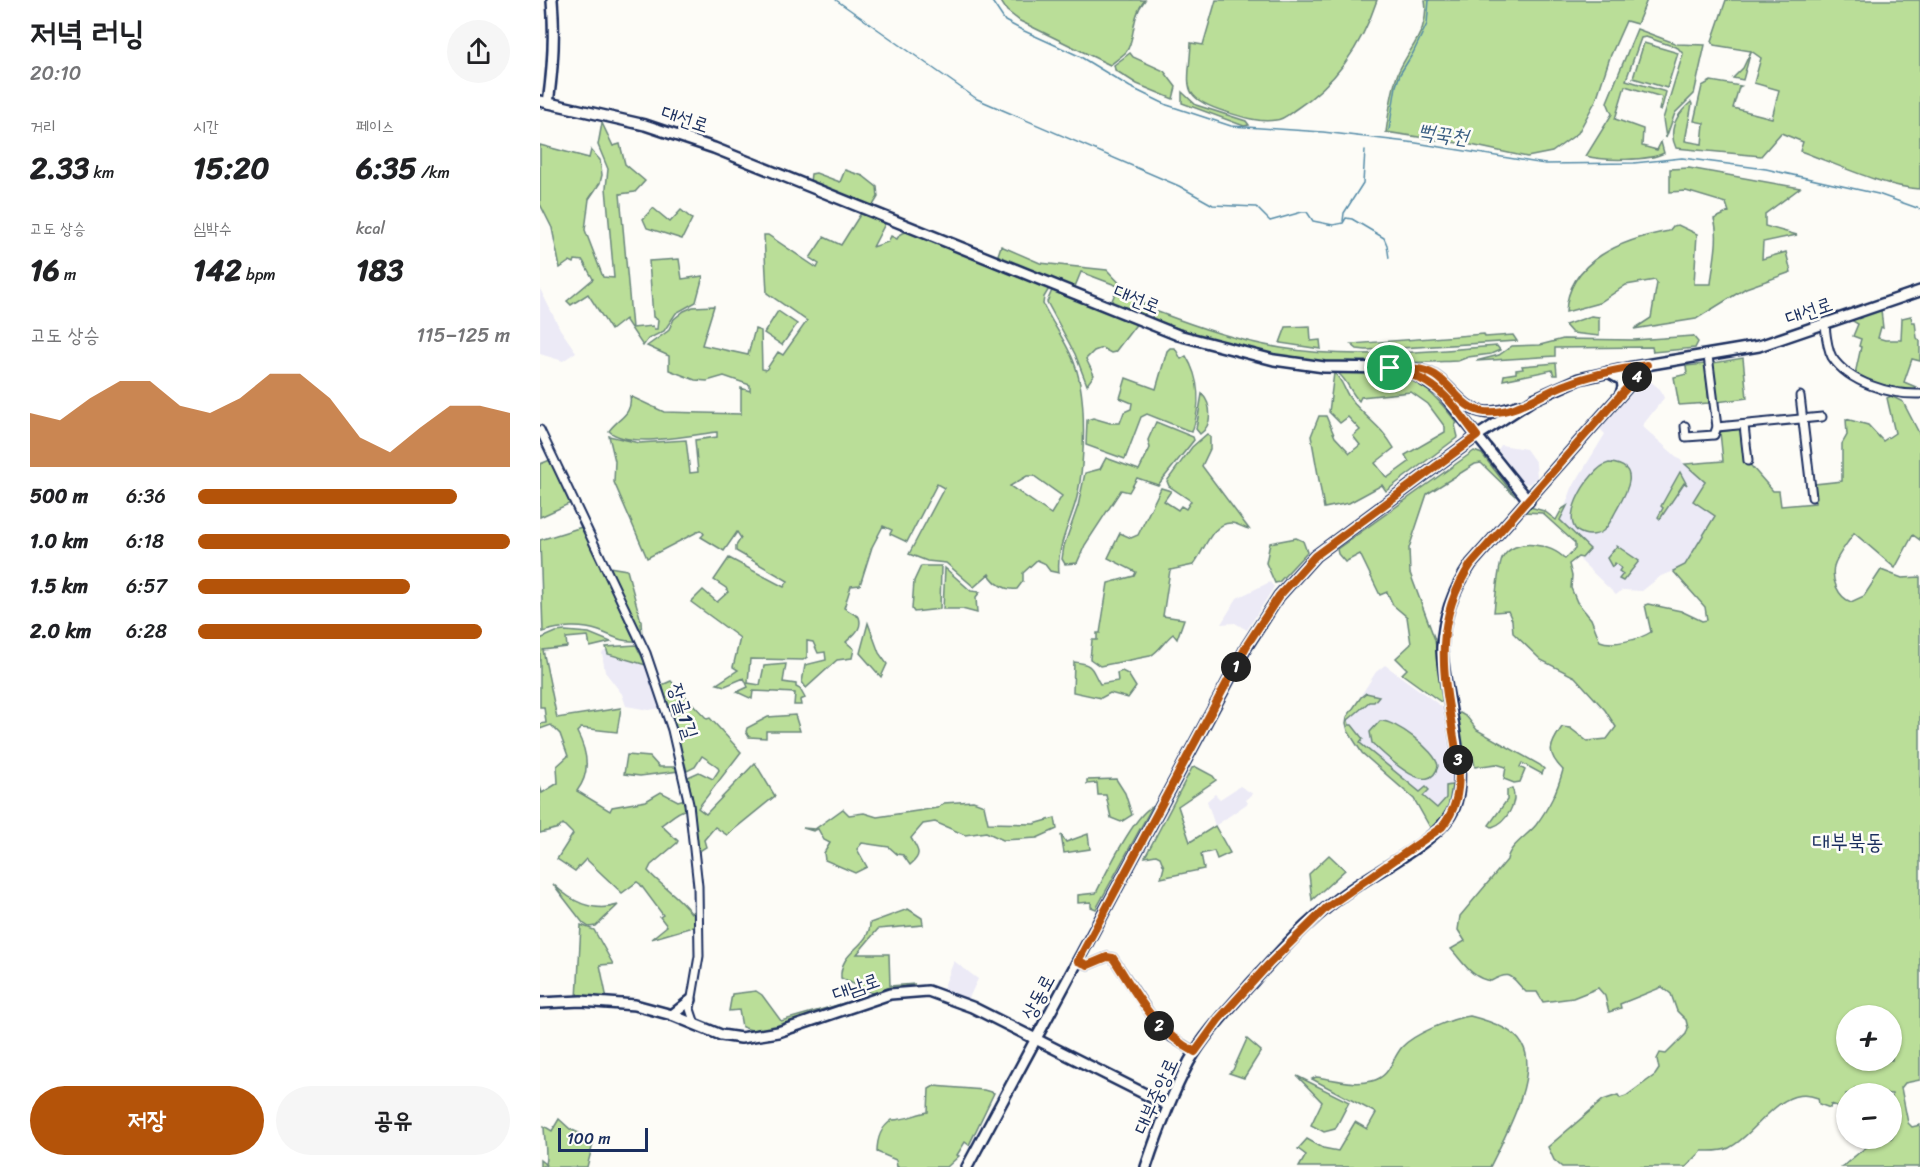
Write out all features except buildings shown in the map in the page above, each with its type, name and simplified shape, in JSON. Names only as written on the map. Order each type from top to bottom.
[{"type":"street","points":[[544,102],[554,48],[552,0]]},
{"type":"street","name":"대선로","points":[[544,102],[635,122],[714,148],[1178,335],[1274,360],[1324,367],[1390,368],[1412,373],[1434,386],[1477,436],[1529,403],[1565,384],[1608,371],[1759,346],[1920,291]]},
{"type":"street","points":[[1825,325],[1832,356],[1849,372],[1886,392],[1920,394]]},
{"type":"street","points":[[1685,426],[1686,437],[1714,435],[1717,428],[1708,356]]},
{"type":"street","name":"대부중앙로","points":[[1146,1167],[1167,1105],[1195,1052],[1219,1019],[1319,914],[1340,897],[1431,836],[1451,815],[1458,797],[1459,770],[1443,659],[1445,622],[1455,591],[1471,564],[1647,365]]},
{"type":"street","points":[[1390,368],[1414,369],[1434,375],[1467,405],[1484,412],[1529,403]]},
{"type":"street","points":[[1608,371],[1622,380],[1621,394]]},
{"type":"street","points":[[1800,396],[1812,498]]},
{"type":"street","points":[[1717,428],[1822,417]]},
{"type":"street","points":[[1744,425],[1748,461]]},
{"type":"street","name":"장골1길","points":[[540,430],[646,653],[672,730],[689,804],[698,886],[699,956],[690,1014],[695,1024]]},
{"type":"street","points":[[1477,436],[1529,501]]},
{"type":"street","name":"상동로","points":[[968,1167],[1247,645],[1279,596],[1326,547],[1477,436]]},
{"type":"street","points":[[1078,961],[1088,965],[1107,957],[1113,958],[1157,1024],[1171,1037],[1195,1052]]},
{"type":"street","name":"대남로","points":[[540,1003],[613,1002],[635,1005],[672,1015],[734,1038],[762,1036],[885,995],[919,990],[937,993],[963,1003],[1167,1105]]},
{"type":"street","points":[[672,1015],[691,1000]]},
{"type":"shaded area","points":[[540,289],[560,329],[576,352],[563,361],[540,354]]},
{"type":"shaded area","points":[[1646,378],[1660,389],[1664,398],[1642,426],[1705,482],[1693,501],[1715,516],[1685,566],[1661,576],[1642,591],[1622,590],[1616,595],[1580,560],[1590,549],[1560,520],[1572,488],[1605,434],[1600,429]]},
{"type":"shaded area","points":[[1501,445],[1526,449],[1536,463],[1537,477],[1529,484],[1523,483],[1498,450]]},
{"type":"shaded area","points":[[1270,582],[1274,587],[1247,630],[1235,623],[1221,624],[1237,598]]},
{"type":"shaded area","points":[[606,650],[609,654],[646,665],[661,708],[649,710],[626,706],[622,694],[605,672],[602,653]]},
{"type":"shaded area","points":[[1385,665],[1445,709],[1453,770],[1453,792],[1448,809],[1431,829],[1414,799],[1357,747],[1346,727],[1347,717],[1376,672]]},
{"type":"shaded area","points":[[1240,786],[1253,794],[1246,800],[1248,803],[1215,826],[1207,801],[1215,794],[1220,799]]},
{"type":"shaded area","points":[[954,961],[978,979],[968,1000],[943,989]]},
{"type":"green space","points":[[1000,0],[1145,0],[1137,14],[1129,47],[1110,65],[1020,21],[1007,11]]},
{"type":"green space","points":[[1216,0],[1377,0],[1364,32],[1346,62],[1335,75],[1310,99],[1286,116],[1270,121],[1245,118],[1211,107],[1193,95],[1189,80],[1191,43],[1203,45]]},
{"type":"green space","points":[[1425,0],[1647,0],[1637,24],[1626,21],[1610,57],[1596,100],[1578,133],[1552,152],[1527,157],[1471,145],[1386,132],[1390,102],[1398,73],[1422,30],[1426,11]]},
{"type":"green space","points":[[1726,0],[1920,0],[1920,189],[1890,184],[1800,151],[1803,142],[1781,133],[1761,156],[1676,148],[1673,141],[1673,128],[1681,112],[1691,102],[1685,141],[1702,144],[1704,123],[1694,121],[1702,86],[1711,81],[1741,86],[1733,108],[1772,118],[1779,90],[1754,83],[1761,58],[1751,51],[1714,45],[1712,41]]},
{"type":"green space","points":[[1637,29],[1677,44],[1705,45],[1694,94],[1675,113],[1666,138],[1663,119],[1683,54],[1678,48],[1646,37],[1641,38],[1626,80],[1666,92],[1661,111],[1659,110],[1662,97],[1625,86],[1615,119],[1643,129],[1642,146],[1657,150],[1661,142],[1664,153],[1648,158],[1626,159],[1586,156],[1612,114],[1607,102]]},
{"type":"green space","points":[[1644,43],[1678,53],[1667,88],[1633,78]]},
{"type":"green space","points":[[1751,51],[1743,80],[1733,78],[1743,68]]},
{"type":"green space","points":[[1130,53],[1133,57],[1164,71],[1176,87],[1173,99],[1137,84],[1115,70],[1114,65]]},
{"type":"green space","points":[[1182,92],[1196,105],[1246,121],[1249,125],[1244,126],[1182,103]]},
{"type":"green space","points":[[602,123],[613,146],[620,144],[625,164],[645,181],[635,192],[620,194],[632,328],[653,326],[657,329],[658,320],[653,317],[649,261],[679,259],[682,279],[703,276],[696,302],[676,313],[664,331],[648,339],[643,346],[625,319],[611,330],[588,294],[571,305],[567,301],[593,279],[583,261],[575,260],[574,263],[570,261],[560,268],[552,228],[540,204],[540,145],[589,158],[591,150],[600,160],[602,175],[600,183],[589,199],[585,230],[603,277],[614,278],[606,188],[608,169],[598,145]]},
{"type":"green space","points":[[1689,168],[1800,188],[1765,214],[1765,226],[1797,235],[1763,242],[1762,259],[1786,252],[1791,272],[1746,288],[1696,319],[1634,329],[1651,318],[1657,283],[1655,280],[1626,285],[1599,303],[1566,312],[1569,294],[1577,279],[1601,255],[1617,246],[1669,231],[1673,226],[1678,225],[1697,234],[1694,284],[1711,284],[1716,242],[1714,219],[1729,212],[1726,203],[1686,191],[1670,192],[1670,169]]},
{"type":"green space","points":[[845,170],[863,176],[877,187],[878,197],[872,207],[810,182],[811,174],[816,173],[840,182]]},
{"type":"green space","points":[[653,208],[670,222],[681,210],[692,219],[682,239],[647,228],[643,219]]},
{"type":"green space","points":[[863,210],[887,220],[873,247],[888,242],[891,236],[897,239],[900,234],[912,230],[1050,287],[1043,304],[1072,357],[1082,395],[1084,431],[1080,483],[1062,544],[1059,573],[1050,571],[1044,563],[1037,560],[1023,573],[1023,581],[1017,589],[1001,586],[989,574],[974,587],[946,563],[927,561],[909,554],[944,488],[937,484],[907,542],[890,534],[892,530],[883,526],[872,547],[860,585],[851,586],[844,608],[859,617],[860,621],[857,631],[846,642],[854,649],[852,658],[837,660],[806,688],[802,682],[805,665],[826,660],[825,652],[818,653],[813,642],[807,641],[807,657],[803,660],[750,659],[748,683],[760,685],[764,666],[786,664],[783,682],[796,684],[805,698],[800,700],[801,705],[794,705],[795,693],[753,691],[752,699],[737,692],[748,687],[744,678],[725,686],[717,684],[738,670],[733,667],[740,638],[691,602],[703,590],[717,602],[728,592],[714,580],[729,558],[784,587],[788,581],[736,551],[741,538],[737,532],[724,551],[701,537],[704,534],[701,530],[647,558],[614,482],[615,461],[609,436],[639,443],[686,440],[690,473],[698,472],[695,440],[717,437],[717,432],[645,440],[618,436],[609,431],[627,412],[630,396],[664,412],[741,414],[741,388],[750,391],[750,385],[724,376],[707,381],[695,380],[669,370],[669,356],[647,346],[668,331],[674,319],[684,311],[693,307],[714,306],[702,345],[748,355],[755,329],[761,331],[762,369],[766,370],[778,352],[783,355],[807,321],[767,293],[764,235],[768,235],[817,268],[819,264],[810,258],[824,237],[841,245]],"holes":[[[1027,476],[1034,476],[1062,496],[1051,514],[1010,486]]]},
{"type":"green space","points":[[1001,246],[1040,263],[1107,270],[1128,292],[1144,304],[1146,313],[1143,316],[1111,303],[1118,286],[1081,272],[1074,289],[997,258]]},
{"type":"green space","points":[[1053,288],[1138,322],[1115,352],[1111,353],[1102,348],[1094,351],[1086,359],[1094,375],[1087,385],[1075,354],[1047,302]]},
{"type":"green space","points":[[1881,310],[1883,328],[1881,327],[1878,338],[1901,340],[1902,318],[1911,316],[1912,322],[1915,322],[1917,338],[1920,341],[1920,361],[1912,359],[1904,382],[1916,387],[1915,392],[1891,389],[1855,374],[1861,339],[1853,336],[1858,324],[1851,320]]},
{"type":"green space","points":[[778,311],[797,324],[782,345],[764,333]]},
{"type":"green space","points":[[1153,312],[1249,342],[1308,352],[1362,354],[1497,346],[1500,350],[1458,361],[1341,363],[1322,361],[1264,353],[1226,344],[1152,319]]},
{"type":"green space","points":[[1591,316],[1599,317],[1599,336],[1572,333],[1565,325]]},
{"type":"green space","points":[[1310,326],[1311,341],[1320,340],[1321,349],[1280,343],[1286,327]]},
{"type":"green space","points":[[1484,334],[1485,337],[1513,335],[1517,341],[1366,350],[1357,349],[1351,344]]},
{"type":"green space","points":[[1693,336],[1698,342],[1695,348],[1653,352],[1652,347],[1555,348],[1555,356],[1476,361],[1499,355],[1512,346],[1540,345],[1563,339],[1634,340]]},
{"type":"green space","points":[[1175,348],[1181,359],[1186,356],[1196,383],[1198,403],[1192,432],[1147,414],[1141,417],[1125,459],[1086,445],[1087,420],[1093,418],[1110,423],[1120,423],[1124,412],[1131,409],[1132,403],[1120,398],[1126,378],[1156,389],[1167,351]]},
{"type":"green space","points":[[1743,358],[1747,398],[1717,402],[1713,363]]},
{"type":"green space","points":[[1556,363],[1557,375],[1554,375],[1552,370],[1503,380],[1504,375],[1516,373],[1516,370],[1523,369],[1522,366]]},
{"type":"green space","points":[[1705,364],[1709,403],[1679,405],[1674,377],[1687,374],[1686,366]]},
{"type":"green space","points":[[1334,373],[1340,379],[1352,401],[1384,434],[1394,448],[1375,463],[1387,478],[1409,462],[1405,455],[1445,432],[1445,427],[1428,404],[1411,392],[1361,397],[1359,401],[1338,373],[1393,375],[1418,383],[1430,392],[1457,423],[1455,425],[1458,437],[1386,491],[1382,485],[1349,503],[1324,508],[1311,436],[1319,416],[1326,416],[1335,437],[1350,453],[1360,445],[1353,436],[1360,430],[1348,417],[1340,423],[1329,412]]},
{"type":"green space","points":[[1202,394],[1208,404],[1210,415],[1207,425],[1200,434],[1196,429]]},
{"type":"green space","points":[[1891,396],[1903,402],[1920,435],[1920,540],[1913,535],[1895,568],[1854,533],[1835,562],[1834,577],[1839,592],[1851,602],[1864,596],[1881,570],[1902,578],[1920,577],[1920,1080],[1905,1083],[1902,1087],[1902,1083],[1836,1083],[1836,1106],[1831,1104],[1830,1108],[1819,1104],[1818,1098],[1804,1095],[1792,1097],[1770,1112],[1740,1141],[1723,1150],[1702,1151],[1686,1167],[1562,1167],[1554,1160],[1548,1147],[1603,1100],[1618,1095],[1620,1098],[1626,1096],[1655,1075],[1659,1069],[1657,1059],[1660,1053],[1666,1054],[1686,1034],[1688,1028],[1686,1020],[1677,1011],[1671,994],[1662,987],[1620,1004],[1621,1008],[1609,1012],[1605,996],[1598,988],[1573,998],[1543,1002],[1537,992],[1526,992],[1511,977],[1498,977],[1491,981],[1478,977],[1451,949],[1465,941],[1458,930],[1460,916],[1507,860],[1511,850],[1536,825],[1552,799],[1563,770],[1554,759],[1551,749],[1562,727],[1570,728],[1587,741],[1607,739],[1616,727],[1605,710],[1575,677],[1541,660],[1513,633],[1512,620],[1508,611],[1494,612],[1502,559],[1515,547],[1533,545],[1551,549],[1565,559],[1575,549],[1575,543],[1542,513],[1525,512],[1530,507],[1544,511],[1556,520],[1562,509],[1567,506],[1560,520],[1590,549],[1582,558],[1578,557],[1569,564],[1572,576],[1571,588],[1577,602],[1591,619],[1600,641],[1611,643],[1626,641],[1651,632],[1645,605],[1648,604],[1681,611],[1702,621],[1707,620],[1705,607],[1673,571],[1685,565],[1715,516],[1693,501],[1705,482],[1685,464],[1723,461],[1720,432],[1739,429],[1742,432],[1745,459],[1773,491],[1779,491],[1781,506],[1815,503],[1815,484],[1842,481],[1842,444],[1847,435],[1846,419],[1868,425],[1883,441],[1895,433],[1887,398]]},
{"type":"green space","points":[[1156,422],[1193,437],[1194,440],[1158,485],[1137,478],[1129,492],[1121,490],[1085,545],[1077,563],[1065,564],[1062,559],[1064,546],[1078,506],[1085,473],[1100,469],[1106,458],[1139,470],[1150,448],[1148,440]]},
{"type":"green space","points":[[1207,434],[1210,436],[1210,449],[1202,466],[1249,529],[1233,523],[1224,524],[1213,533],[1193,565],[1170,570],[1163,616],[1184,619],[1177,639],[1173,634],[1150,656],[1100,666],[1090,659],[1092,640],[1097,640],[1097,633],[1100,633],[1108,583],[1134,576],[1136,572],[1108,558],[1120,533],[1131,538],[1138,535],[1161,488],[1171,491],[1164,501],[1178,510],[1181,506],[1186,509],[1191,501],[1169,486],[1167,481],[1192,447]]},
{"type":"green space","points":[[1474,451],[1482,454],[1515,496],[1481,463],[1475,464],[1427,494],[1409,548],[1410,573],[1435,640],[1443,699],[1441,702],[1402,674],[1407,669],[1396,658],[1411,644],[1407,617],[1393,605],[1387,592],[1380,595],[1360,554],[1345,562],[1337,549]]},
{"type":"green space","points":[[550,460],[571,503],[540,517],[540,464]]},
{"type":"green space","points":[[1609,463],[1620,465],[1629,475],[1624,497],[1603,531],[1590,535],[1578,531],[1573,523],[1573,512],[1577,500],[1583,487],[1592,476]]},
{"type":"green space","points":[[1680,472],[1687,485],[1684,483],[1660,519],[1658,517],[1663,508],[1661,506]]},
{"type":"green space","points":[[582,527],[635,641],[621,640],[599,631],[578,627],[564,627],[543,632],[540,540]]},
{"type":"green space","points":[[1296,538],[1303,541],[1307,552],[1279,582],[1275,583],[1266,563],[1270,543]]},
{"type":"green space","points":[[1617,546],[1639,561],[1623,581],[1619,579],[1623,574],[1619,571],[1621,568],[1615,563],[1612,567],[1607,558]]},
{"type":"green space","points":[[921,566],[941,566],[940,609],[914,612],[912,609],[914,581]]},
{"type":"green space","points":[[609,567],[627,570],[641,621],[642,637]]},
{"type":"green space","points":[[945,568],[971,591],[980,592],[976,597],[977,613],[962,609],[943,609]]},
{"type":"green space","points":[[868,623],[879,653],[887,664],[881,677],[860,653]]},
{"type":"green space","points":[[565,631],[589,633],[611,642],[590,647],[588,636],[566,638],[567,647],[543,650],[557,718],[621,708],[617,732],[581,728],[577,732],[585,754],[586,769],[577,791],[610,811],[612,807],[646,801],[661,792],[678,801],[685,799],[687,809],[661,825],[678,841],[677,843],[651,865],[648,871],[691,913],[696,909],[696,926],[651,939],[667,926],[660,917],[663,915],[640,884],[637,882],[622,893],[586,859],[575,871],[557,859],[573,834],[563,824],[559,828],[540,833],[540,786],[542,793],[558,783],[557,766],[568,756],[560,734],[551,725],[540,729],[540,724],[546,723],[544,707],[540,707],[540,639]]},
{"type":"green space","points":[[636,645],[646,665],[608,654],[606,647]]},
{"type":"green space","points":[[1074,662],[1089,666],[1100,684],[1118,681],[1117,673],[1122,671],[1128,674],[1136,687],[1128,698],[1110,693],[1101,698],[1073,692]]},
{"type":"green space","points":[[671,681],[741,752],[698,808],[706,814],[755,763],[775,796],[727,835],[715,827],[704,840],[706,847],[698,852],[688,777],[699,772],[713,779],[719,770],[717,766],[702,756],[695,767],[687,771],[662,685]]},
{"type":"green space","points":[[1366,693],[1379,696],[1348,720],[1349,725],[1352,725],[1363,739],[1360,743],[1420,792],[1426,787],[1429,790],[1423,796],[1437,808],[1446,798],[1446,786],[1452,785],[1448,809],[1431,829],[1414,799],[1362,753],[1348,731],[1347,717]]},
{"type":"green space","points":[[1460,713],[1467,717],[1477,730],[1540,765],[1544,769],[1542,774],[1522,763],[1520,767],[1525,770],[1520,782],[1514,783],[1504,779],[1506,767],[1496,764],[1475,767],[1473,756],[1462,754],[1456,716]]},
{"type":"green space","points":[[795,715],[800,731],[766,731],[766,738],[749,737],[746,732],[747,728],[768,717]]},
{"type":"green space","points":[[1380,721],[1404,730],[1430,752],[1438,766],[1433,775],[1426,778],[1417,777],[1406,772],[1372,743],[1370,732]]},
{"type":"green space","points":[[627,755],[650,757],[659,767],[678,767],[679,771],[640,776],[624,774]]},
{"type":"green space","points":[[1196,767],[1216,780],[1178,806],[1190,842],[1215,826],[1230,853],[1217,859],[1214,851],[1201,854],[1204,869],[1161,878],[1164,867],[1160,857],[1156,855],[1145,857],[1192,768]]},
{"type":"green space","points":[[1116,779],[1125,793],[1132,815],[1121,822],[1111,818],[1106,795],[1098,795],[1097,783],[1087,784],[1087,780]]},
{"type":"green space","points":[[1512,788],[1514,799],[1510,811],[1502,821],[1492,827],[1489,825],[1507,800],[1507,790]]},
{"type":"green space","points":[[973,801],[984,805],[988,823],[1034,824],[1055,818],[1057,829],[1037,838],[1003,840],[986,832],[965,835],[935,822],[923,824],[911,838],[918,855],[910,865],[903,855],[897,854],[889,847],[862,843],[857,849],[867,867],[855,873],[825,860],[824,853],[830,843],[824,840],[818,829],[813,831],[803,828],[815,829],[843,809],[849,815],[864,813],[877,817],[937,808],[944,803]]},
{"type":"green space","points":[[1152,807],[1096,909],[1091,907],[1091,902],[1078,903],[1078,895],[1096,893],[1129,832],[1137,820]]},
{"type":"green space","points":[[1088,834],[1090,849],[1064,853],[1061,835],[1066,842]]},
{"type":"green space","points":[[1329,855],[1345,870],[1312,900],[1309,874]]},
{"type":"green space","points":[[553,884],[567,896],[582,904],[599,907],[618,905],[596,926],[589,927],[583,923]]},
{"type":"green space","points":[[908,909],[922,918],[923,925],[878,929],[857,954],[889,954],[890,986],[915,984],[874,994],[841,978],[845,961],[865,938],[870,923]]},
{"type":"green space","points":[[581,925],[594,930],[613,964],[600,965],[607,999],[577,999]]},
{"type":"green space","points":[[756,991],[762,995],[781,1021],[848,1002],[781,1027],[757,1032],[742,1027],[739,1010],[729,1011],[732,994]]},
{"type":"green space","points":[[1470,1016],[1491,1022],[1512,1033],[1522,1044],[1526,1057],[1527,1072],[1518,1106],[1490,1167],[1299,1167],[1306,1155],[1298,1149],[1307,1139],[1323,1148],[1338,1151],[1355,1122],[1367,1129],[1376,1113],[1312,1079],[1316,1077],[1358,1083],[1378,1079],[1387,1071],[1402,1047],[1415,1037],[1434,1027]]},
{"type":"green space","points":[[1247,1039],[1261,1051],[1244,1078],[1229,1073],[1233,1070]]},
{"type":"green space","points":[[1297,1076],[1349,1102],[1335,1129],[1324,1132],[1311,1125],[1322,1102]]},
{"type":"green space","points":[[934,1086],[984,1090],[994,1093],[969,1145],[965,1142],[957,1155],[959,1156],[947,1167],[897,1167],[896,1160],[877,1152],[880,1134],[892,1120],[928,1112],[929,1089]]},
{"type":"green space","points":[[1902,1093],[1908,1123],[1912,1127],[1920,1125],[1920,1167],[1842,1167],[1864,1149],[1902,1149]]},
{"type":"green space","points":[[559,1119],[570,1129],[594,1140],[587,1167],[547,1167],[546,1165],[540,1167],[540,1160],[545,1164],[546,1161],[544,1126],[552,1131]]},
{"type":"waterway","points":[[836,0],[977,99],[1179,186],[1213,205],[1256,207],[1270,221],[1302,212],[1307,212],[1313,221],[1333,225],[1343,223],[1346,218],[1352,219],[1384,238],[1389,258]]},
{"type":"waterway","name":"뻑꾹천","points":[[991,0],[1005,21],[1079,56],[1130,87],[1167,105],[1231,126],[1323,132],[1416,143],[1545,164],[1634,163],[1682,158],[1766,169],[1878,194],[1920,209]]},
{"type":"waterway","points":[[1389,130],[1396,86],[1427,24],[1429,0]]},
{"type":"waterway","points":[[1343,221],[1344,213],[1363,183],[1365,150]]},
{"type":"district","name":"대부북동","points":[[1848,841]]},
{"type":"route","points":[[1647,365],[1471,564],[1455,591],[1445,622],[1442,648],[1459,770],[1458,797],[1451,815],[1437,832],[1326,908],[1269,964],[1219,1019],[1195,1052],[1171,1037],[1157,1024],[1113,958],[1107,957],[1088,965],[1078,961],[1247,645],[1279,596],[1305,566],[1326,547],[1477,436],[1441,391],[1420,376],[1390,368],[1425,371],[1434,375],[1475,410],[1491,412],[1529,403],[1565,384],[1596,374],[1647,365]]}]
